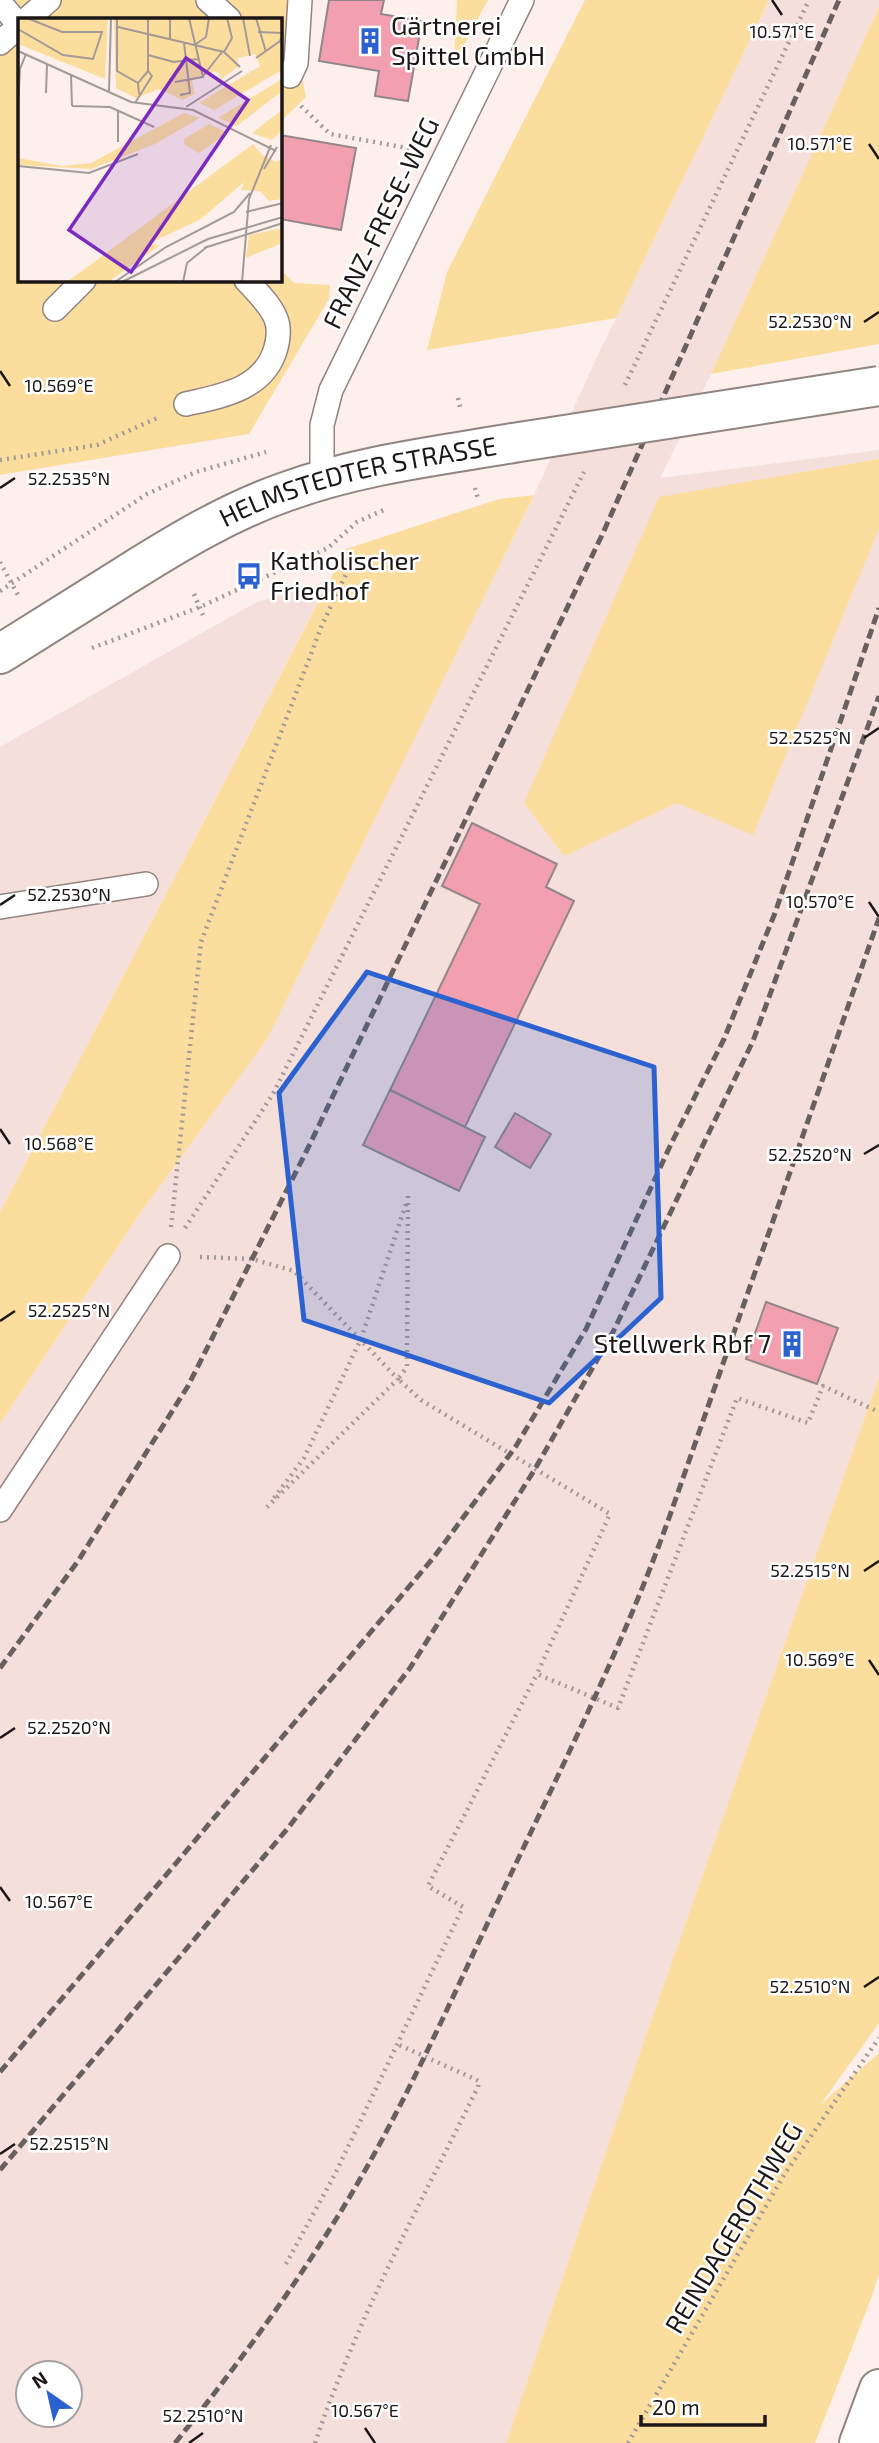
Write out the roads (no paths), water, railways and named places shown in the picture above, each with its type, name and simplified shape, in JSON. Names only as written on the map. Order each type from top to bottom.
[{"type":"main road","name":"HELMSTEDTER STRASSE","points":[[0,654],[186,538],[283,492],[322,479],[409,459],[879,386]]},
{"type":"main road","points":[[859,2443],[879,2389]]},
{"type":"lane","points":[[28,18],[48,0]]},
{"type":"lane","points":[[208,0],[228,18]]},
{"type":"lane","points":[[284,80],[296,63],[300,0]]},
{"type":"lane","name":"FRANZ-FRESE-WEG","points":[[322,479],[322,425],[331,390],[522,0]]},
{"type":"lane","points":[[0,4],[18,25]]},
{"type":"lane","points":[[0,43],[18,27]]},
{"type":"lane","points":[[55,309],[82,282]]},
{"type":"lane","points":[[186,404],[232,394],[254,382],[271,364],[279,340],[276,318],[248,282]]},
{"type":"lane","points":[[0,907],[146,884]]},
{"type":"lane","points":[[0,1510],[167,1255]]},
{"type":"railway","points":[[0,1668],[78,1561],[188,1386],[308,1148],[603,533],[839,0]]},
{"type":"railway","points":[[0,2072],[434,1557],[516,1446],[586,1329],[671,1144],[724,1039],[775,913],[879,608]]},
{"type":"railway","points":[[0,2170],[288,1828],[410,1668],[535,1469],[613,1332],[753,1041],[879,696]]},
{"type":"railway","points":[[175,2443],[240,2360],[280,2303],[362,2175],[428,2048],[594,1699],[669,1518],[879,918]]},
{"type":"place","name":"Gärtnerei Spittel GmbH","points":[[370,41]]},
{"type":"place","name":"Katholischer Friedhof","points":[[249,576]]},
{"type":"place","name":"Stellwerk Rbf 7","points":[[792,1344]]}]
